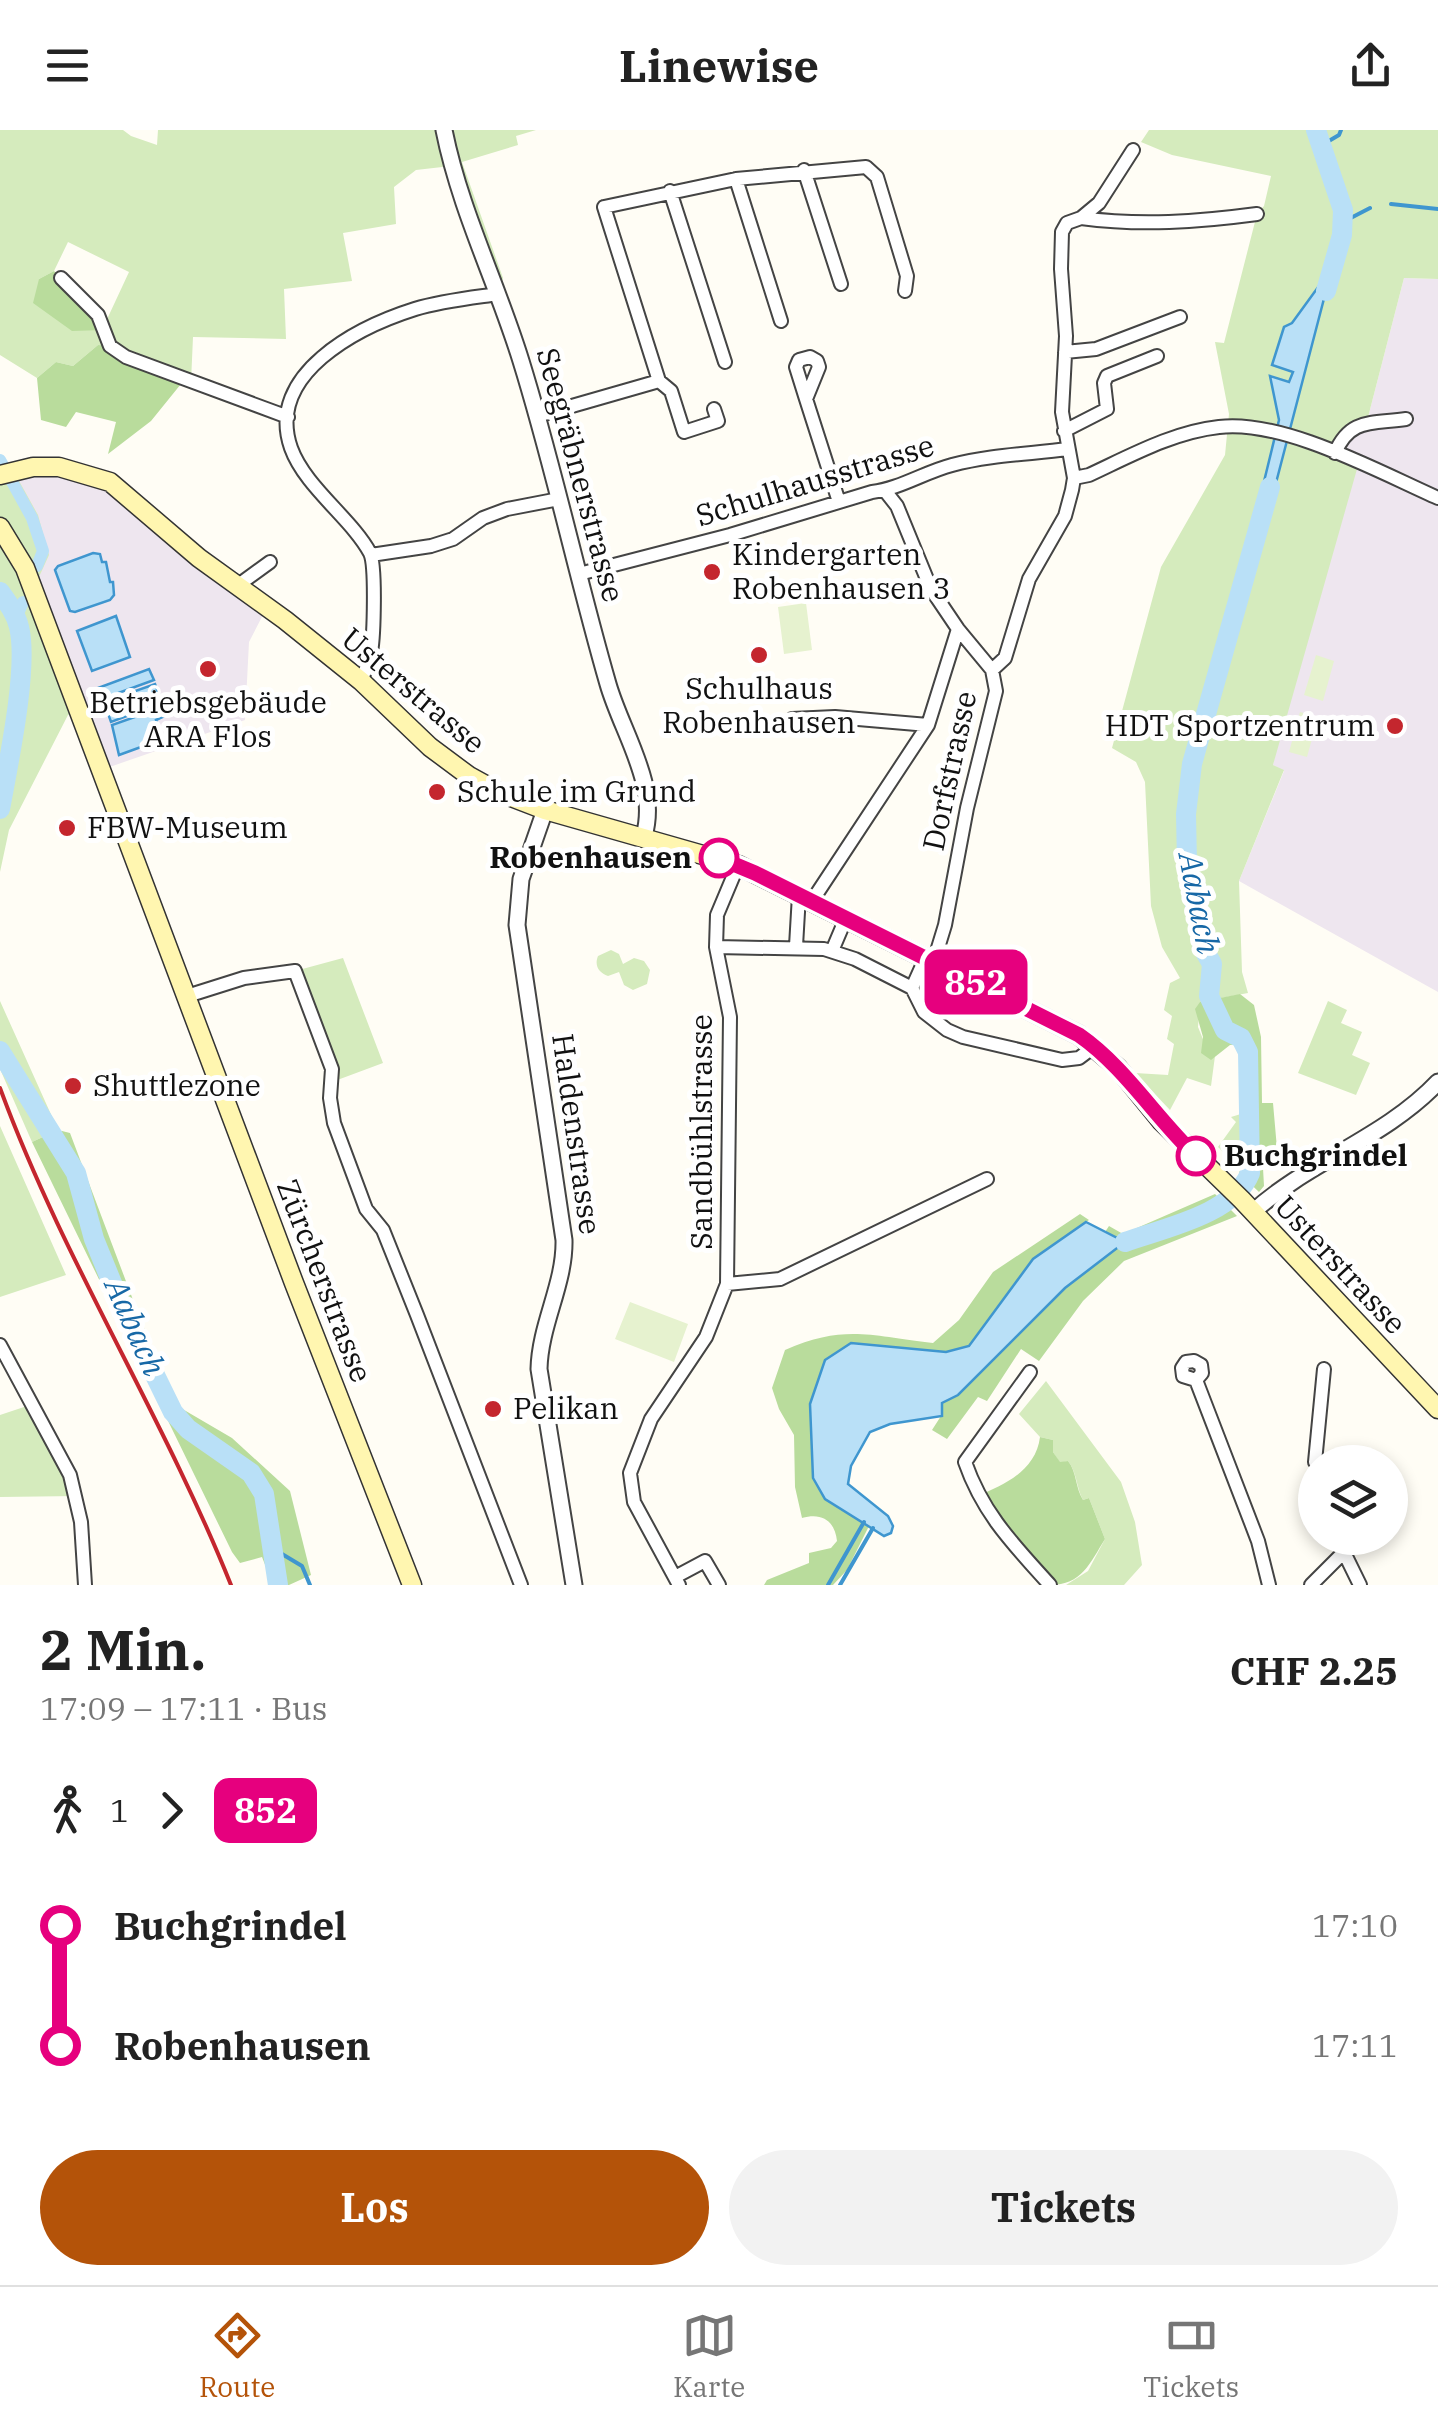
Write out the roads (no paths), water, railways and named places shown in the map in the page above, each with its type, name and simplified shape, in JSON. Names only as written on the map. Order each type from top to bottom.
[{"type":"main road","name":"Usterstrasse","points":[[5,473],[59,466],[110,482],[236,586],[361,681],[430,746],[498,792],[545,810],[738,865],[1064,1026],[1095,1046],[1173,1134],[1248,1206],[1438,1409]]},
{"type":"main road","name":"Zürcherstrasse","points":[[0,527],[25,568],[412,1585]]},
{"type":"street","name":"Seegräbnerstrasse","points":[[444,130],[462,200],[498,294],[537,416],[608,688],[646,790],[649,815],[644,836]]},
{"type":"street","name":"Dorfstrasse","points":[[912,988],[945,925],[967,808],[995,702],[992,670],[1006,658],[1029,579],[1064,516],[1074,478],[1062,398],[1065,352],[1061,238],[1067,223],[1081,218],[1099,203],[1132,150]]},
{"type":"street","points":[[714,408],[718,422],[684,432],[671,391],[659,382],[604,207],[736,178],[862,166],[874,172],[908,276],[905,291]]},
{"type":"street","points":[[804,170],[840,284]]},
{"type":"street","points":[[736,178],[781,321]]},
{"type":"street","points":[[670,191],[725,362]]},
{"type":"street","points":[[1081,218],[1194,223],[1257,214]]},
{"type":"street","points":[[61,278],[98,314],[110,346],[126,357],[288,417]]},
{"type":"street","points":[[361,681],[373,636],[372,555],[296,460],[290,446],[288,417],[297,387],[317,361],[360,333],[418,308],[498,294]]},
{"type":"street","points":[[1065,352],[1096,349],[1180,318]]},
{"type":"street","points":[[1064,431],[1107,409],[1107,376],[1157,356]]},
{"type":"street","points":[[537,416],[659,382]]},
{"type":"street","points":[[806,399],[839,502]]},
{"type":"street","points":[[1335,453],[1351,428],[1406,419]]},
{"type":"street","points":[[1074,478],[1155,445],[1202,430],[1236,426],[1300,440],[1438,498]]},
{"type":"street","name":"Schulhausstrasse","points":[[579,574],[872,492],[886,492],[896,484],[959,463],[1068,450]]},
{"type":"street","points":[[886,492],[898,506],[923,574],[958,629],[992,670]]},
{"type":"street","points":[[372,555],[430,546],[453,539],[483,518],[507,509],[560,498]]},
{"type":"street","points":[[236,586],[270,562]]},
{"type":"street","points":[[796,946],[806,898],[928,725],[958,629]]},
{"type":"street","points":[[792,719],[835,717],[928,725]]},
{"type":"street","name":"Haldenstrasse","points":[[545,810],[521,879],[518,926],[564,1240],[562,1265],[542,1336],[539,1369],[574,1585]]},
{"type":"street","name":"Sandbühlstrasse","points":[[727,1284],[730,1017],[716,947],[717,916],[738,865]]},
{"type":"street","points":[[832,951],[846,918]]},
{"type":"street","points":[[716,947],[796,946],[832,951],[912,988],[924,1012],[947,1030],[963,1036],[1062,1060],[1079,1058],[1095,1046]]},
{"type":"street","points":[[187,996],[244,978],[295,971],[332,1069],[330,1110],[334,1123],[366,1209],[383,1230],[521,1585]]},
{"type":"street","points":[[1248,1206],[1394,1119],[1438,1082]]},
{"type":"street","points":[[719,1585],[705,1562],[677,1581],[634,1502],[630,1473],[651,1419],[706,1338],[727,1284],[780,1279],[987,1179]]},
{"type":"street","points":[[0,1344],[70,1475],[80,1522],[86,1585]]},
{"type":"street","points":[[1317,1445],[1324,1369]]},
{"type":"street","points":[[1030,1372],[964,1462],[977,1496],[1000,1529],[1050,1585]]},
{"type":"street","points":[[1196,1380],[1258,1541],[1269,1585]]},
{"type":"street","points":[[1310,1585],[1341,1555]]},
{"type":"street","points":[[1344,1555],[1360,1585]]},
{"type":"water","points":[[1332,268],[1271,502],[1263,514],[1259,502],[1279,420],[1270,376],[1289,382],[1293,372],[1272,365],[1284,327],[1292,323]]},
{"type":"water","points":[[93,553],[100,554],[102,562],[106,562],[114,595],[110,600],[70,611],[55,570]]},
{"type":"water","points":[[116,616],[130,657],[92,671],[77,631]]},
{"type":"water","points":[[149,669],[154,680],[102,699],[98,688]]},
{"type":"water","points":[[155,684],[162,703],[111,722],[104,702]]},
{"type":"water","points":[[163,707],[167,715],[156,720],[163,739],[119,755],[112,725]]},
{"type":"water","points":[[1086,1222],[1125,1242],[1065,1288],[958,1395],[942,1403],[942,1416],[890,1424],[870,1432],[851,1466],[848,1484],[888,1516],[893,1526],[891,1533],[884,1536],[825,1499],[813,1478],[810,1404],[825,1360],[851,1343],[946,1352],[969,1346],[1033,1259]]},
{"type":"waterway","name":"Aabach","points":[[1316,130],[1343,210],[1342,235],[1326,291]]},
{"type":"waterway","points":[[1322,145],[1341,130]]},
{"type":"waterway","points":[[1391,204],[1438,209]]},
{"type":"waterway","points":[[1343,222],[1370,208]]},
{"type":"waterway","points":[[0,460],[32,518],[43,551],[37,566]]},
{"type":"waterway","name":"Aabach","points":[[1125,1242],[1214,1209],[1242,1187],[1250,1173],[1248,1052],[1241,1038],[1225,1030],[1209,996],[1212,964],[1203,948],[1187,863],[1186,814],[1192,764],[1270,487]]},
{"type":"waterway","name":"Aabach","points":[[0,592],[16,618],[21,645],[16,716],[0,809]]},
{"type":"waterway","points":[[16,618],[23,602]]},
{"type":"waterway","name":"Aabach","points":[[0,1051],[76,1173],[94,1239],[123,1310],[173,1412],[188,1429],[251,1473],[264,1494],[278,1585]]},
{"type":"waterway","name":"Aabach","points":[[828,1585],[864,1522]]},
{"type":"waterway","name":"Aabach","points":[[840,1585],[873,1528]]},
{"type":"waterway","points":[[272,1548],[302,1566],[310,1585]]},
{"type":"railway","points":[[0,1088],[53,1214],[175,1460],[231,1585]]},
{"type":"place","name":"Kindergarten Robenhausen 3","points":[[712,572]]},
{"type":"place","name":"Schulhaus Robenhausen","points":[[759,655]]},
{"type":"place","name":"Betriebsgebäude ARA Flos","points":[[208,669]]},
{"type":"place","name":"HDT Sportzentrum","points":[[1395,726]]},
{"type":"place","name":"Schule im Grund","points":[[437,792]]},
{"type":"place","name":"FBW-Museum","points":[[67,828]]},
{"type":"place","name":"Robenhausen","points":[[719,858]]},
{"type":"place","name":"Shuttlezone","points":[[73,1086]]},
{"type":"place","name":"Buchgrindel","points":[[1196,1156]]},
{"type":"place","name":"Pelikan","points":[[493,1409]]}]
